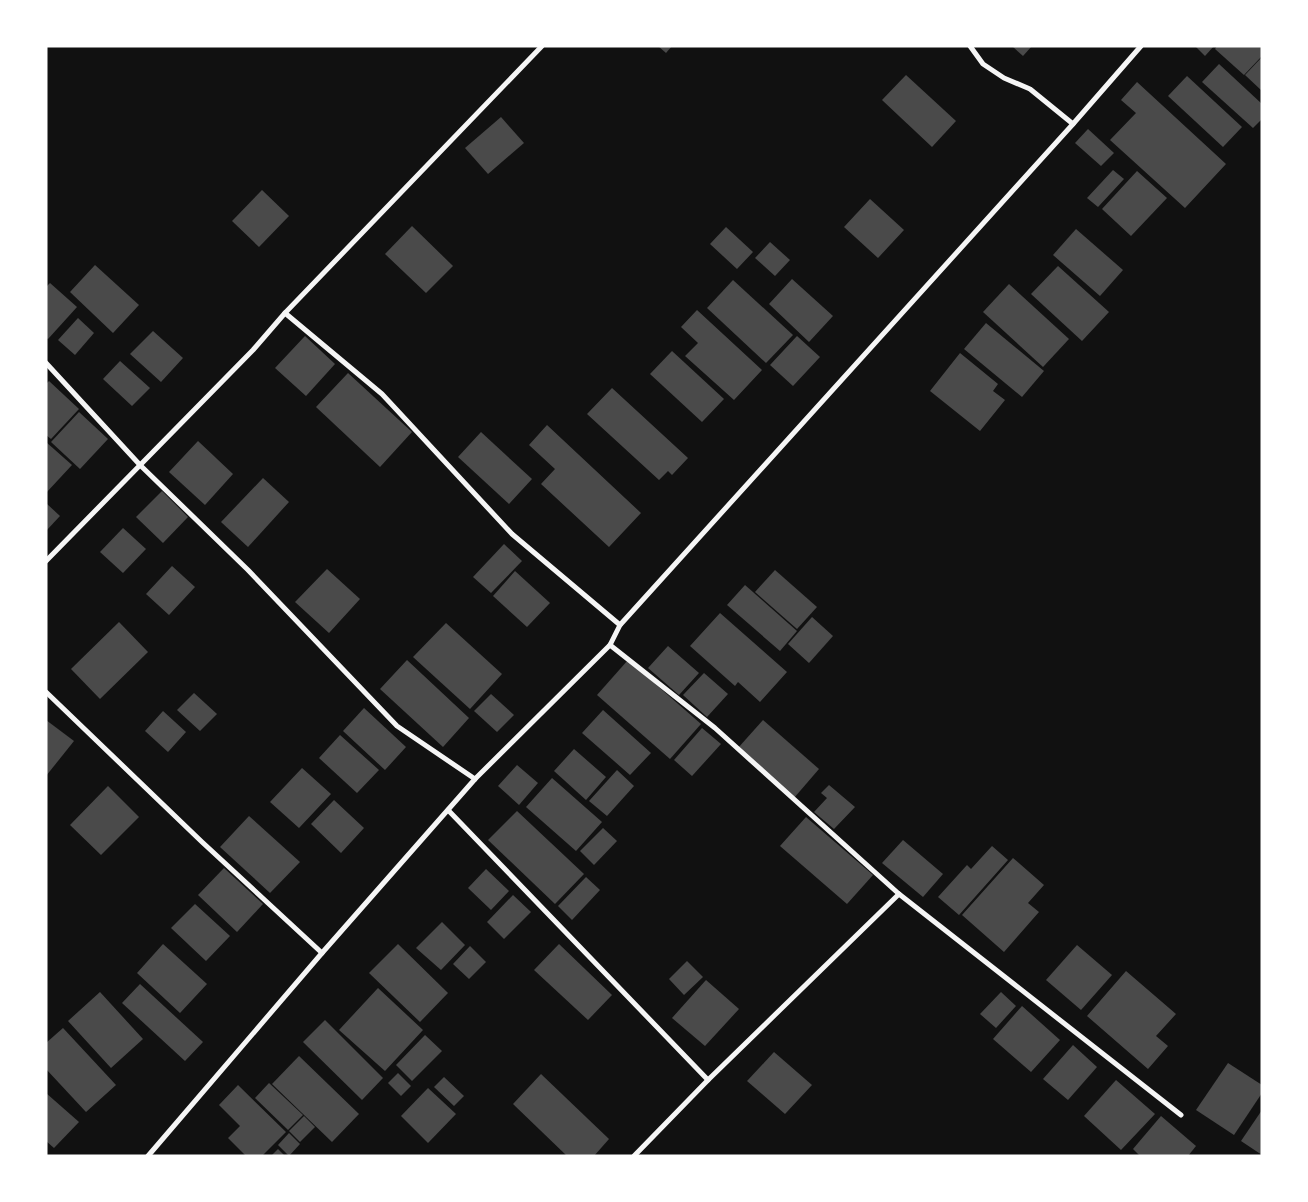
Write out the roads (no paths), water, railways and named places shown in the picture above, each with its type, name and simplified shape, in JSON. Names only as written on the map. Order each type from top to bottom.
[{"type":"street","points":[[46,561],[253,350],[285,313],[542,46]]},
{"type":"street","points":[[970,46],[983,64],[1004,78],[1030,89],[1073,124]]},
{"type":"street","points":[[148,1156],[322,953],[475,779],[610,644],[620,625],[1073,124],[1140,46]]},
{"type":"street","points":[[285,313],[382,394],[512,534],[620,625]]},
{"type":"street","points":[[46,363],[140,465],[248,570],[397,726],[475,779]]},
{"type":"street","points":[[610,644],[715,728],[899,894],[1181,1115]]},
{"type":"street","points":[[46,692],[202,842],[322,953]]},
{"type":"street","points":[[448,810],[708,1080]]},
{"type":"street","points":[[634,1156],[708,1080],[899,894]]}]
